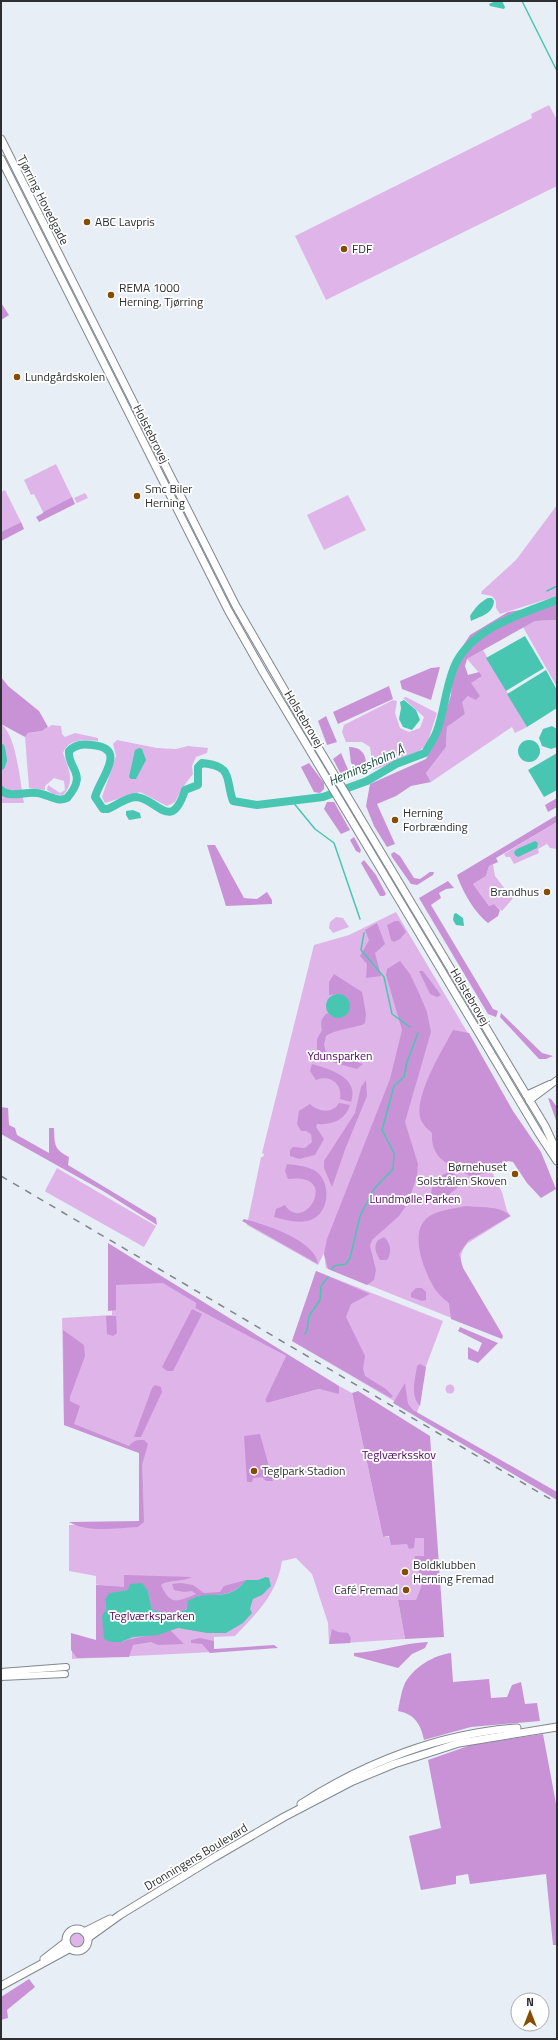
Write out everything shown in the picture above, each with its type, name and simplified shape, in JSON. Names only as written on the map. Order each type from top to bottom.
[{"type":"main road","name":"Tjørring Hovedgade","points":[[1,139],[66,270]]},
{"type":"main road","name":"Tjørring Hovedgade","points":[[1,159],[58,273]]},
{"type":"main road","name":"Holstebrovej","points":[[66,270],[220,575],[270,666],[348,796],[525,1100],[549,1151],[557,1161]]},
{"type":"main road","name":"Holstebrovej","points":[[58,273],[228,610],[339,800],[495,1061],[545,1126],[557,1152]]},
{"type":"main road","name":"Dronningens Boulevard","points":[[88,1938],[120,1916],[284,1817],[353,1781],[406,1759],[483,1738],[557,1727]]},
{"type":"main road","name":"Dronningens Boulevard","points":[[84,1932],[120,1916]]},
{"type":"main road","points":[[76,1929],[84,1932],[88,1938],[84,1949],[75,1951],[68,1945],[68,1934],[76,1929]]},
{"type":"main road","points":[[1,1986],[68,1945]]},
{"type":"street","points":[[525,1100],[555,1081]]},
{"type":"street","points":[[1,1672],[66,1667]]},
{"type":"street","points":[[1,1677],[66,1674]]},
{"type":"green space","points":[[549,105],[557,120],[557,186],[326,300],[295,236],[532,118],[531,114]]},
{"type":"green space","points":[[1,303],[9,315],[1,320]]},
{"type":"green space","points":[[56,464],[72,497],[43,512],[34,494],[31,495],[24,480]]},
{"type":"green space","points":[[5,490],[21,522],[1,532],[1,492]]},
{"type":"green space","points":[[85,493],[88,498],[77,503],[74,498]]},
{"type":"green space","points":[[348,495],[366,530],[324,550],[307,515]]},
{"type":"green space","points":[[72,497],[75,504],[39,522],[36,517]]},
{"type":"green space","points":[[557,505],[557,596],[500,614],[496,608],[496,601],[492,596],[481,594],[482,591],[516,560]]},
{"type":"green space","points":[[21,522],[24,529],[1,541],[1,532]]},
{"type":"green space","points":[[557,604],[557,620],[535,621],[467,659],[465,666],[468,675],[479,672],[482,676],[471,683],[480,696],[476,700],[468,696],[462,702],[465,714],[447,727],[446,747],[426,773],[431,782],[411,786],[396,796],[377,804],[395,844],[387,847],[374,826],[366,806],[370,784],[426,759],[437,739],[451,695],[453,661],[470,635],[508,612]]},
{"type":"green space","points":[[557,620],[557,687],[523,627],[535,621]]},
{"type":"green space","points":[[483,650],[527,727],[515,733],[512,727],[431,782],[426,773],[446,747],[447,727],[465,714],[461,702],[468,696],[470,683],[482,676],[467,659]]},
{"type":"green space","points":[[440,667],[431,700],[402,689],[400,681],[431,668]]},
{"type":"green space","points":[[1,677],[8,686],[39,711],[48,727],[42,731],[28,733],[25,737],[1,724]]},
{"type":"green space","points":[[389,686],[393,699],[338,724],[333,712]]},
{"type":"green space","points":[[406,697],[437,713],[427,744],[415,755],[373,770],[370,747],[362,742],[346,742],[342,732],[344,725],[393,700],[397,701],[395,713],[400,728],[409,732],[420,728],[424,717],[403,698]]},
{"type":"green space","points":[[326,716],[337,742],[327,745],[318,721]]},
{"type":"green space","points":[[1,724],[11,739],[14,749],[24,803],[1,803]]},
{"type":"green space","points":[[52,725],[61,726],[62,734],[65,737],[75,733],[98,738],[98,741],[82,740],[73,742],[66,748],[63,753],[69,769],[70,780],[67,790],[63,795],[53,794],[47,790],[48,785],[60,793],[65,790],[64,781],[54,778],[45,786],[45,790],[29,788],[25,737],[28,733],[42,731]]},
{"type":"green space","points":[[117,740],[157,748],[176,749],[188,746],[208,748],[207,753],[196,757],[192,766],[193,774],[181,790],[175,802],[167,806],[140,792],[105,803],[102,797],[116,756],[113,744]]},
{"type":"green space","points":[[349,747],[359,749],[363,753],[366,762],[362,768],[357,769],[351,763]]},
{"type":"green space","points":[[341,753],[349,772],[342,776],[333,759]]},
{"type":"green space","points":[[309,763],[324,783],[324,789],[320,793],[314,792],[301,767]]},
{"type":"green space","points":[[557,798],[557,807],[548,812],[545,805]]},
{"type":"green space","points":[[327,802],[334,802],[350,830],[341,834],[324,809]]},
{"type":"green space","points":[[557,815],[557,822],[496,858],[498,862],[489,866],[486,876],[473,884],[489,906],[494,904],[500,910],[498,916],[488,923],[478,914],[462,888],[457,875]]},
{"type":"green space","points":[[557,822],[557,849],[550,848],[547,844],[538,849],[539,853],[514,864],[510,857],[506,857],[504,854]]},
{"type":"green space","points":[[354,837],[361,850],[360,853],[356,851],[350,840]]},
{"type":"green space","points":[[207,845],[215,845],[244,898],[257,899],[267,892],[272,900],[272,904],[226,906]]},
{"type":"green space","points":[[394,852],[400,856],[414,878],[420,879],[430,872],[434,872],[433,875],[417,885],[411,884],[392,857],[391,854]]},
{"type":"green space","points":[[364,860],[376,875],[386,894],[384,896],[380,896],[361,863]]},
{"type":"green space","points":[[493,864],[495,876],[505,889],[509,890],[514,897],[502,911],[494,904],[489,906],[473,884],[486,876],[489,866]]},
{"type":"green space","points":[[448,881],[454,888],[446,889],[439,893],[441,898],[431,905],[493,1009],[498,1011],[496,1017],[488,1014],[419,898]]},
{"type":"green space","points":[[396,912],[479,1052],[491,1170],[502,1192],[507,1211],[511,1216],[468,1243],[462,1251],[461,1261],[463,1268],[501,1332],[502,1338],[326,1268],[324,1253],[318,1265],[247,1225],[261,1157],[263,1157],[264,1154],[262,1153],[314,945],[349,935]]},
{"type":"green space","points":[[336,917],[343,918],[349,927],[333,933],[329,928],[330,922]]},
{"type":"green space","points":[[395,921],[399,921],[406,932],[400,939],[394,942],[391,940],[387,925]]},
{"type":"green space","points":[[377,923],[385,944],[375,953],[381,976],[366,978],[367,964],[360,956],[369,940],[365,930]]},
{"type":"green space","points":[[400,961],[410,974],[419,993],[427,1012],[431,1032],[405,1122],[418,1164],[417,1176],[408,1203],[399,1216],[372,1240],[370,1246],[376,1270],[374,1280],[367,1285],[328,1269],[324,1254],[327,1239],[390,1079],[402,1030],[386,975],[387,969]]},
{"type":"green space","points":[[419,971],[423,971],[441,995],[437,997],[430,994]]},
{"type":"green space","points":[[334,974],[362,992],[366,1014],[365,1023],[329,1034],[326,1036],[324,1045],[326,1052],[363,1064],[357,1069],[335,1063],[317,1055],[317,1039],[322,1030],[321,1023],[323,1017],[327,1013],[333,1017],[344,1017],[350,1007],[348,1000],[338,994],[329,995],[329,982]]},
{"type":"green space","points":[[501,1013],[542,1053],[553,1056],[546,1059],[539,1059],[500,1017]]},
{"type":"green space","points":[[453,1030],[469,1033],[513,1111],[541,1152],[556,1189],[541,1198],[527,1183],[513,1162],[508,1161],[497,1169],[472,1177],[444,1161],[435,1150],[432,1142],[432,1133],[422,1122],[419,1113],[420,1102],[429,1076]]},
{"type":"green space","points":[[312,1064],[334,1072],[347,1080],[353,1093],[351,1102],[340,1099],[339,1089],[331,1079],[321,1078],[316,1080],[310,1071]]},
{"type":"green space","points":[[366,1080],[367,1096],[346,1147],[332,1187],[324,1168],[324,1161],[355,1113],[361,1087]]},
{"type":"green space","points":[[548,1098],[551,1099],[557,1107],[557,1123]]},
{"type":"green space","points":[[339,1103],[350,1105],[345,1115],[337,1121],[327,1124],[317,1124],[316,1127],[324,1139],[315,1155],[299,1159],[290,1156],[290,1150],[293,1147],[305,1148],[312,1142],[311,1134],[306,1131],[301,1131],[297,1124],[299,1111],[310,1104],[317,1109],[325,1111],[333,1109]]},
{"type":"green space","points":[[1,1107],[8,1108],[9,1125],[15,1128],[17,1135],[49,1153],[49,1128],[54,1128],[57,1149],[69,1157],[68,1165],[156,1218],[157,1225],[103,1191],[1,1134]]},
{"type":"green space","points":[[287,1164],[314,1170],[320,1175],[324,1182],[326,1198],[324,1206],[315,1218],[299,1222],[274,1217],[276,1209],[285,1205],[293,1212],[301,1213],[309,1208],[314,1201],[316,1192],[313,1184],[304,1179],[288,1179],[285,1171]]},
{"type":"green space","points":[[57,1168],[156,1226],[144,1247],[46,1192],[45,1191]]},
{"type":"green space","points":[[451,1172],[457,1176],[458,1187],[444,1199],[435,1197],[431,1193],[433,1185],[437,1179]]},
{"type":"green space","points":[[466,1206],[501,1210],[510,1216],[468,1241],[459,1254],[463,1268],[503,1336],[502,1339],[451,1319],[449,1303],[441,1297],[435,1288],[428,1276],[422,1260],[419,1234],[421,1226],[425,1220],[439,1212]]},
{"type":"green space","points":[[244,1219],[288,1234],[308,1248],[315,1255],[318,1264],[242,1221]]},
{"type":"green space","points":[[384,1237],[389,1245],[390,1254],[387,1260],[380,1260],[375,1248],[378,1240]]},
{"type":"green space","points":[[108,1243],[339,1386],[339,1394],[319,1389],[267,1403],[265,1400],[286,1356],[195,1308],[196,1303],[163,1283],[116,1285],[116,1310],[108,1311]]},
{"type":"green space","points":[[316,1271],[443,1321],[426,1366],[419,1407],[416,1414],[292,1341]]},
{"type":"green space","points":[[316,1271],[370,1294],[351,1304],[346,1317],[365,1356],[363,1369],[365,1376],[386,1389],[393,1396],[391,1398],[292,1341]]},
{"type":"green space","name":"Teglpark Stadion","points":[[163,1282],[196,1303],[195,1308],[286,1356],[265,1400],[267,1403],[319,1389],[338,1393],[339,1386],[352,1393],[383,1537],[424,1538],[424,1556],[414,1556],[422,1584],[416,1600],[398,1600],[405,1639],[329,1644],[328,1623],[312,1574],[296,1558],[282,1561],[276,1583],[271,1593],[258,1611],[235,1636],[214,1637],[214,1652],[72,1659],[72,1648],[98,1647],[98,1584],[96,1585],[96,1576],[69,1571],[69,1525],[140,1524],[139,1453],[64,1425],[62,1318],[112,1315],[112,1284]]},
{"type":"green space","points":[[416,1288],[422,1288],[426,1292],[426,1300],[422,1301],[411,1297],[411,1293]]},
{"type":"green space","points":[[192,1309],[202,1314],[173,1371],[167,1371],[162,1367]]},
{"type":"green space","points":[[106,1316],[116,1316],[117,1333],[113,1336],[107,1334]]},
{"type":"green space","points":[[460,1327],[498,1343],[478,1363],[468,1359],[468,1347],[478,1352],[482,1343],[458,1331]]},
{"type":"green space","points":[[63,1330],[84,1345],[85,1356],[70,1397],[70,1401],[80,1406],[74,1424],[129,1446],[134,1441],[139,1440],[144,1440],[148,1444],[142,1465],[144,1522],[138,1527],[94,1529],[85,1528],[69,1522],[139,1521],[139,1453],[64,1425]]},
{"type":"green space","points":[[420,1364],[426,1367],[420,1406],[415,1397],[414,1382],[417,1366]]},
{"type":"green space","points":[[405,1383],[408,1404],[413,1410],[557,1492],[557,1500],[393,1403]]},
{"type":"green space","points":[[450,1384],[455,1389],[450,1394],[445,1389]]},
{"type":"green space","points":[[155,1385],[161,1387],[162,1392],[141,1437],[134,1437],[152,1388]]},
{"type":"green space","name":"Teglværksskov","points":[[358,1391],[430,1436],[444,1637],[405,1639],[398,1600],[416,1600],[422,1584],[414,1556],[424,1556],[424,1538],[415,1538],[414,1548],[409,1549],[407,1544],[391,1545],[389,1536],[383,1537],[352,1393]]},
{"type":"green space","points":[[260,1434],[273,1481],[266,1481],[262,1477],[253,1478],[252,1482],[247,1482],[244,1436]]},
{"type":"green space","points":[[124,1575],[192,1577],[184,1580],[163,1583],[161,1585],[168,1597],[176,1600],[184,1599],[196,1594],[192,1591],[184,1592],[174,1590],[172,1584],[181,1583],[193,1585],[204,1593],[220,1592],[224,1586],[246,1580],[240,1586],[228,1593],[193,1598],[186,1609],[174,1613],[152,1610],[148,1591],[125,1590],[109,1595],[105,1599],[106,1610],[121,1642],[170,1630],[184,1644],[158,1645],[151,1642],[133,1645],[129,1657],[77,1658],[71,1650],[71,1633],[96,1640],[96,1585],[124,1587]]},
{"type":"green space","points":[[332,1629],[338,1632],[348,1633],[351,1638],[350,1643],[329,1644]]},
{"type":"green space","points":[[200,1638],[214,1641],[214,1649],[274,1645],[278,1648],[210,1653],[202,1644],[191,1643],[191,1640]]},
{"type":"green space","points":[[428,1642],[425,1648],[412,1654],[398,1668],[354,1656],[354,1653]]},
{"type":"green space","points":[[451,1653],[453,1682],[489,1679],[491,1698],[507,1697],[512,1685],[521,1682],[525,1704],[537,1703],[540,1721],[471,1727],[424,1740],[419,1725],[416,1721],[404,1712],[398,1711],[402,1690],[409,1677],[419,1667],[431,1659]]},
{"type":"green space","points":[[543,1734],[557,1809],[556,1945],[553,1945],[546,1874],[470,1884],[468,1874],[456,1876],[456,1884],[421,1890],[409,1836],[441,1828],[428,1760],[471,1745]]},
{"type":"green space","points":[[77,1932],[84,1937],[85,1940],[80,1947],[77,1948],[70,1943],[69,1940],[74,1933]]},
{"type":"green space","points":[[29,1979],[35,1987],[7,2010],[8,2018],[1,2020],[1,1997]]},
{"type":"shaded area","points":[[495,1],[502,1],[505,7],[504,9],[490,6],[489,4]]},
{"type":"shaded area","points":[[488,598],[492,598],[494,601],[489,612],[471,621],[470,616],[474,610],[480,603]]},
{"type":"shaded area","points":[[525,636],[544,668],[506,691],[486,658]]},
{"type":"shaded area","points":[[546,670],[557,690],[557,708],[527,727],[507,694]]},
{"type":"shaded area","points":[[404,700],[416,710],[420,720],[412,730],[403,727],[399,719],[401,708],[400,702]]},
{"type":"shaded area","points":[[552,726],[557,729],[557,747],[551,749],[542,746],[539,738],[543,729]]},
{"type":"shaded area","points":[[529,740],[537,743],[540,751],[537,759],[529,762],[521,759],[518,751],[521,743]]},
{"type":"shaded area","points":[[139,748],[142,749],[146,760],[136,779],[131,779],[129,777],[135,750]]},
{"type":"shaded area","points":[[557,753],[557,790],[544,797],[528,770]]},
{"type":"shaded area","points":[[133,810],[140,813],[141,818],[129,820],[126,815],[126,811]]},
{"type":"shaded area","points":[[535,841],[538,843],[537,848],[518,857],[515,855],[514,852],[517,849]]},
{"type":"shaded area","points":[[456,913],[463,918],[464,926],[456,925],[453,920],[454,914]]},
{"type":"shaded area","points":[[338,994],[343,995],[349,1001],[349,1011],[343,1017],[338,1018],[333,1017],[327,1011],[326,1006],[327,1001],[333,995]]},
{"type":"shaded area","points":[[266,1577],[269,1578],[271,1586],[262,1595],[253,1599],[250,1609],[252,1613],[243,1623],[226,1633],[207,1633],[178,1628],[158,1635],[133,1637],[121,1642],[111,1642],[104,1639],[102,1616],[106,1610],[105,1599],[110,1593],[128,1590],[130,1584],[142,1583],[148,1591],[152,1610],[165,1613],[174,1613],[187,1609],[188,1601],[196,1597],[232,1592],[239,1588],[246,1580],[258,1580]]},
{"type":"waterway","points":[[522,1],[557,71]]},
{"type":"waterway","points":[[547,591],[557,586]]},
{"type":"waterway","name":"Herningsholm Å","points":[[1,790],[9,794],[33,793],[56,799],[67,798],[73,790],[77,777],[69,757],[69,751],[80,745],[92,745],[103,747],[109,752],[111,758],[95,797],[103,809],[108,809],[136,797],[144,799],[163,810],[169,812],[174,810],[180,803],[185,790],[198,785],[198,767],[202,763],[219,767],[224,771],[228,780],[233,801],[257,805],[323,797],[367,781],[396,764],[425,753],[437,731],[453,669],[465,649],[488,630],[501,623],[557,600]]},
{"type":"waterway","name":"Herningsholm Å","points":[[1,748],[3,760],[1,766]]},
{"type":"waterway","points":[[292,801],[315,829],[334,843],[360,919]]},
{"type":"waterway","points":[[364,933],[361,950],[384,977],[392,1014],[410,1027]]},
{"type":"waterway","points":[[332,1269],[334,1266],[346,1264],[350,1258],[360,1216],[374,1189],[393,1169],[394,1153],[382,1130],[394,1086],[404,1077],[407,1062],[418,1033]]},
{"type":"waterway","points":[[305,1334],[309,1316],[320,1300],[321,1286],[328,1277]]},
{"type":"railway","points":[[1,1176],[557,1503]]},
{"type":"place","name":"ABC Lavpris","points":[[87,222]]},
{"type":"place","name":"FDF","points":[[344,249]]},
{"type":"place","name":"REMA 1000 Herning, Tjørring","points":[[111,295]]},
{"type":"place","name":"Lundgårdskolen","points":[[17,377]]},
{"type":"place","name":"Smc Biler Herning","points":[[137,496]]},
{"type":"place","name":"Herning Forbrænding","points":[[395,820]]},
{"type":"place","name":"Brandhus","points":[[547,892]]},
{"type":"place","name":"Børnehuset Solstrålen Skoven","points":[[515,1174]]},
{"type":"place","name":"Teglpark Stadion","points":[[254,1471]]},
{"type":"place","name":"Boldklubben Herning Fremad","points":[[405,1572]]},
{"type":"place","name":"Café Fremad","points":[[406,1590]]},
{"type":"park label","name":"Ydunsparken","points":[[340,1056]]},
{"type":"park label","name":"Lundmølle Parken","points":[[415,1199]]},
{"type":"park label","name":"Teglværksparken","points":[[152,1616]]}]
